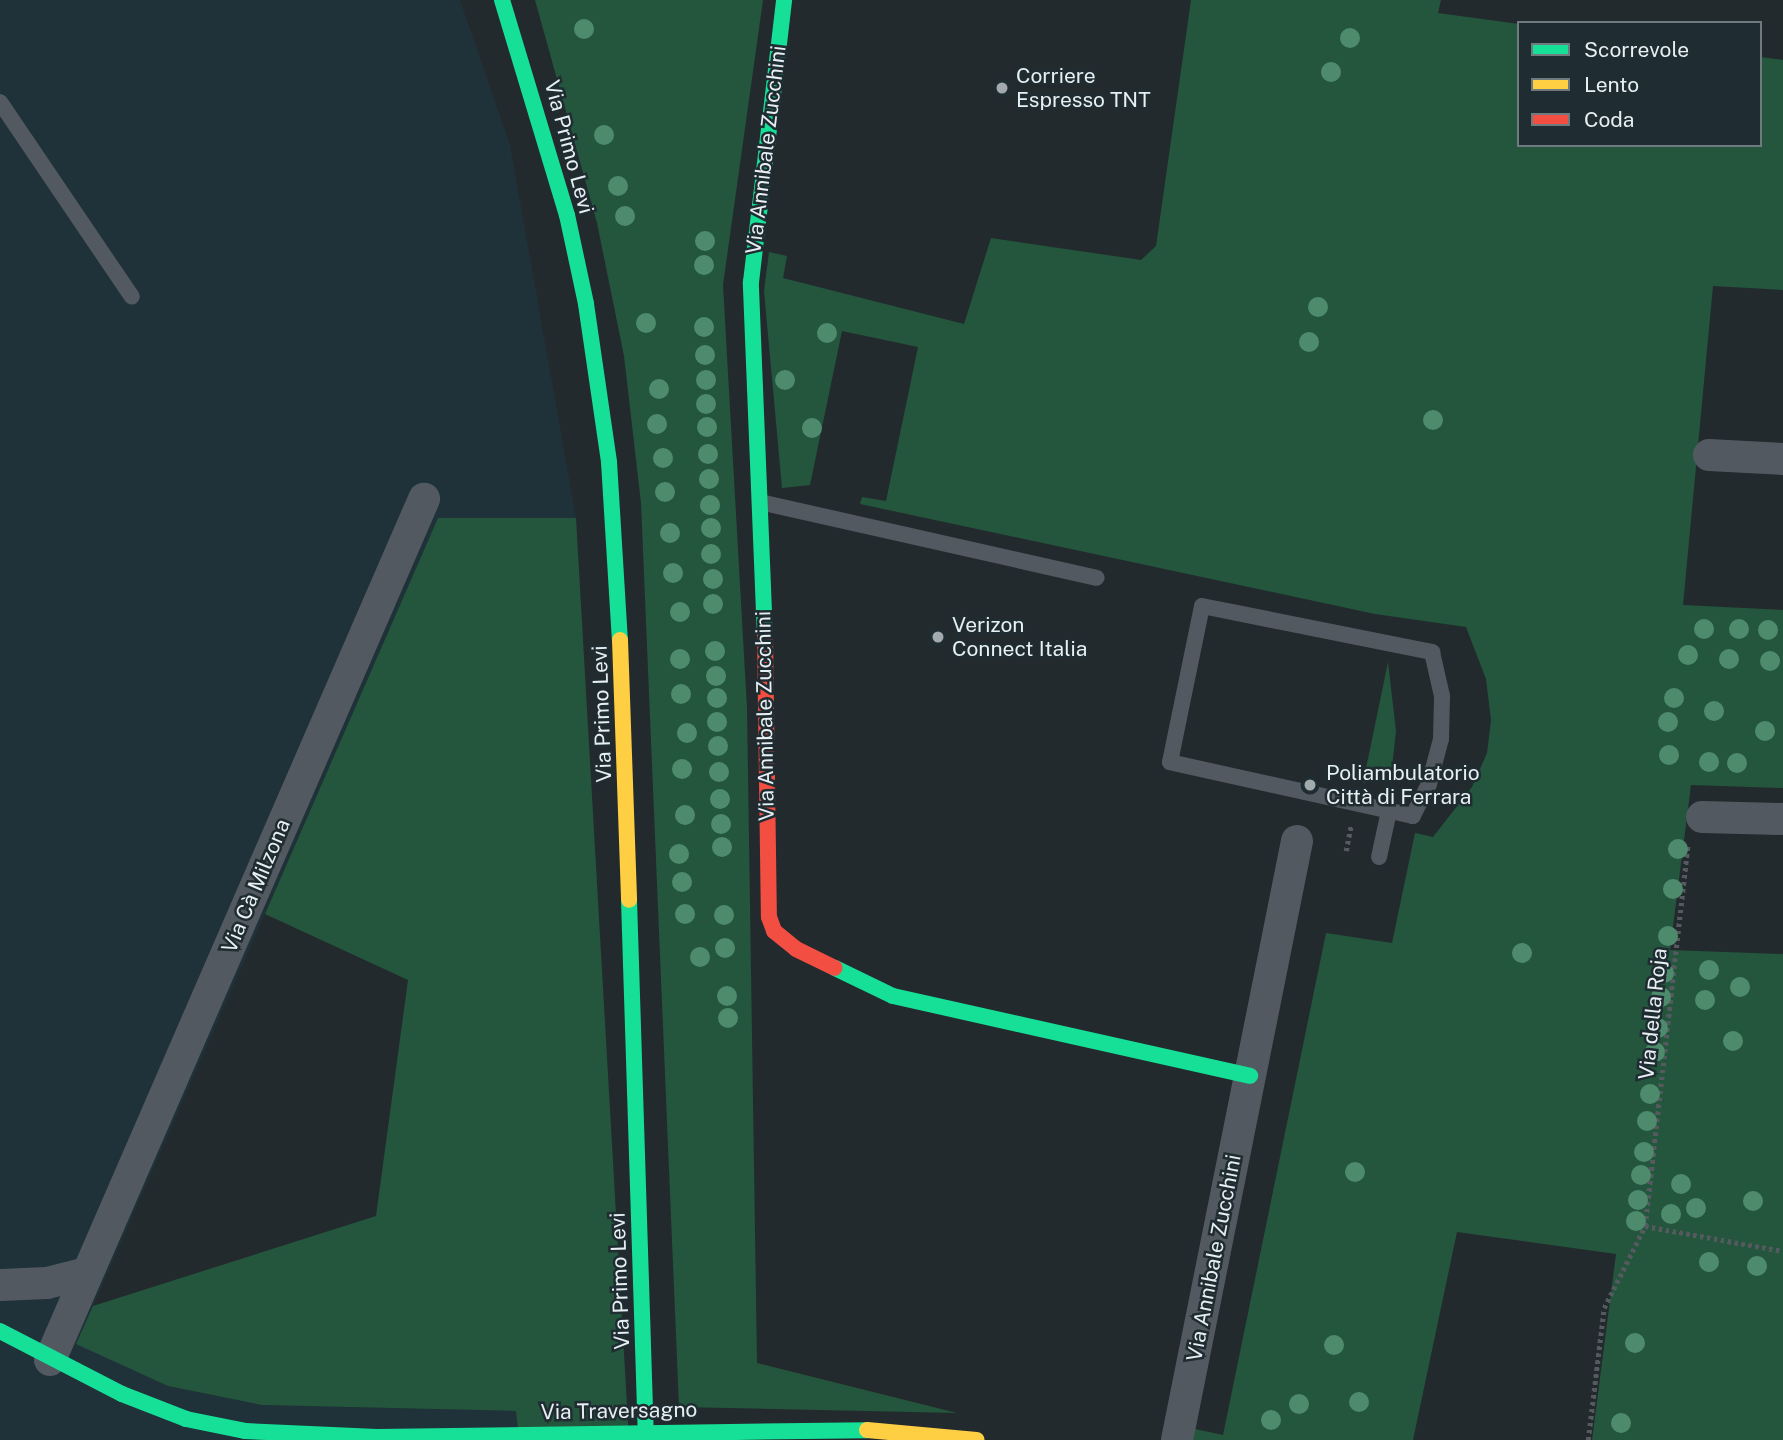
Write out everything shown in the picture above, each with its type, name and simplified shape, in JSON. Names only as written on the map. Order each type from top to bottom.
[{"type":"street","name":"Via Primo Levi","points":[[502,0],[567,215],[586,304],[609,462],[618,562],[646,1440]]},
{"type":"street","name":"Via Annibale Zucchini","points":[[784,0],[751,282],[766,662],[769,917],[783,942],[863,985],[908,1000],[1250,1076]]},
{"type":"street","points":[[1709,455],[1783,459]]},
{"type":"street","name":"Via Cà Milzona","points":[[50,1360],[424,499]]},
{"type":"street","points":[[1702,817],[1783,819]]},
{"type":"street","name":"Via Annibale Zucchini","points":[[1177,1440],[1297,841]]},
{"type":"street","points":[[0,1284],[47,1283],[88,1273]]},
{"type":"street","name":"Via Traversagno","points":[[0,1331],[50,1360],[186,1419],[261,1436],[377,1437],[835,1427],[977,1440]]},
{"type":"lane","points":[[0,102],[132,297]]},
{"type":"lane","points":[[758,501],[1097,578]]},
{"type":"lane","points":[[1202,606],[1432,652],[1442,695],[1437,760],[1413,816],[1389,811],[1170,762],[1202,606]]},
{"type":"lane","points":[[1379,857],[1389,811]]},
{"type":"path","name":"Via della Roja","points":[[1588,1440],[1604,1308],[1645,1226],[1691,817],[1702,817]]},
{"type":"path","points":[[1645,1226],[1783,1251]]},
{"type":"shaded area","points":[[0,0],[460,0],[510,145],[576,518],[438,518],[77,1343],[168,1386],[262,1405],[516,1411],[519,1440],[0,1440]]},
{"type":"green space","points":[[535,0],[763,0],[723,285],[747,708],[757,1363],[957,1413],[679,1407],[641,503],[624,356],[597,223]]},
{"type":"green space","points":[[1191,0],[1441,0],[1438,13],[1517,24],[1517,147],[1762,147],[1762,57],[1783,60],[1783,290],[1713,286],[1683,605],[1783,610],[1783,788],[1691,785],[1670,950],[1783,954],[1783,1440],[1592,1440],[1616,1254],[1457,1232],[1413,1440],[1193,1440],[1195,1429],[1223,1435],[1326,933],[1392,943],[1415,833],[1433,837],[1472,787],[1487,753],[1491,720],[1486,679],[1466,627],[1375,614],[860,504],[862,497],[886,501],[918,347],[842,331],[810,485],[782,488],[764,291],[769,252],[787,256],[783,278],[964,324],[991,238],[1141,260],[1156,246]]},
{"type":"green space","points":[[438,518],[576,518],[629,1440],[519,1440],[516,1411],[262,1405],[168,1386],[76,1344],[93,1306],[376,1216],[408,980],[265,914]]},
{"type":"green space","points":[[1388,662],[1396,731],[1392,768],[1419,767],[1363,783]]},
{"type":"traffic: fast","points":[[502,0],[567,215],[586,304],[609,462],[620,640]]},
{"type":"traffic: fast","points":[[765,637],[751,282],[784,0]]},
{"type":"traffic: fast","points":[[629,900],[646,1440]]},
{"type":"traffic: fast","points":[[835,968],[893,996],[1250,1076]]},
{"type":"traffic: fast","points":[[0,1331],[122,1394],[186,1419],[245,1431],[377,1437],[867,1430]]},
{"type":"traffic: slow","points":[[620,640],[629,900]]},
{"type":"traffic: slow","points":[[867,1430],[977,1440]]},
{"type":"traffic: jam","points":[[765,637],[769,917],[774,931],[796,949],[835,968]]},
{"type":"place","name":"Corriere Espresso TNT","points":[[1002,88]]},
{"type":"place","name":"Verizon Connect Italia","points":[[938,637]]},
{"type":"place","name":"Poliambulatorio Città di Ferrara","points":[[1310,785]]}]
